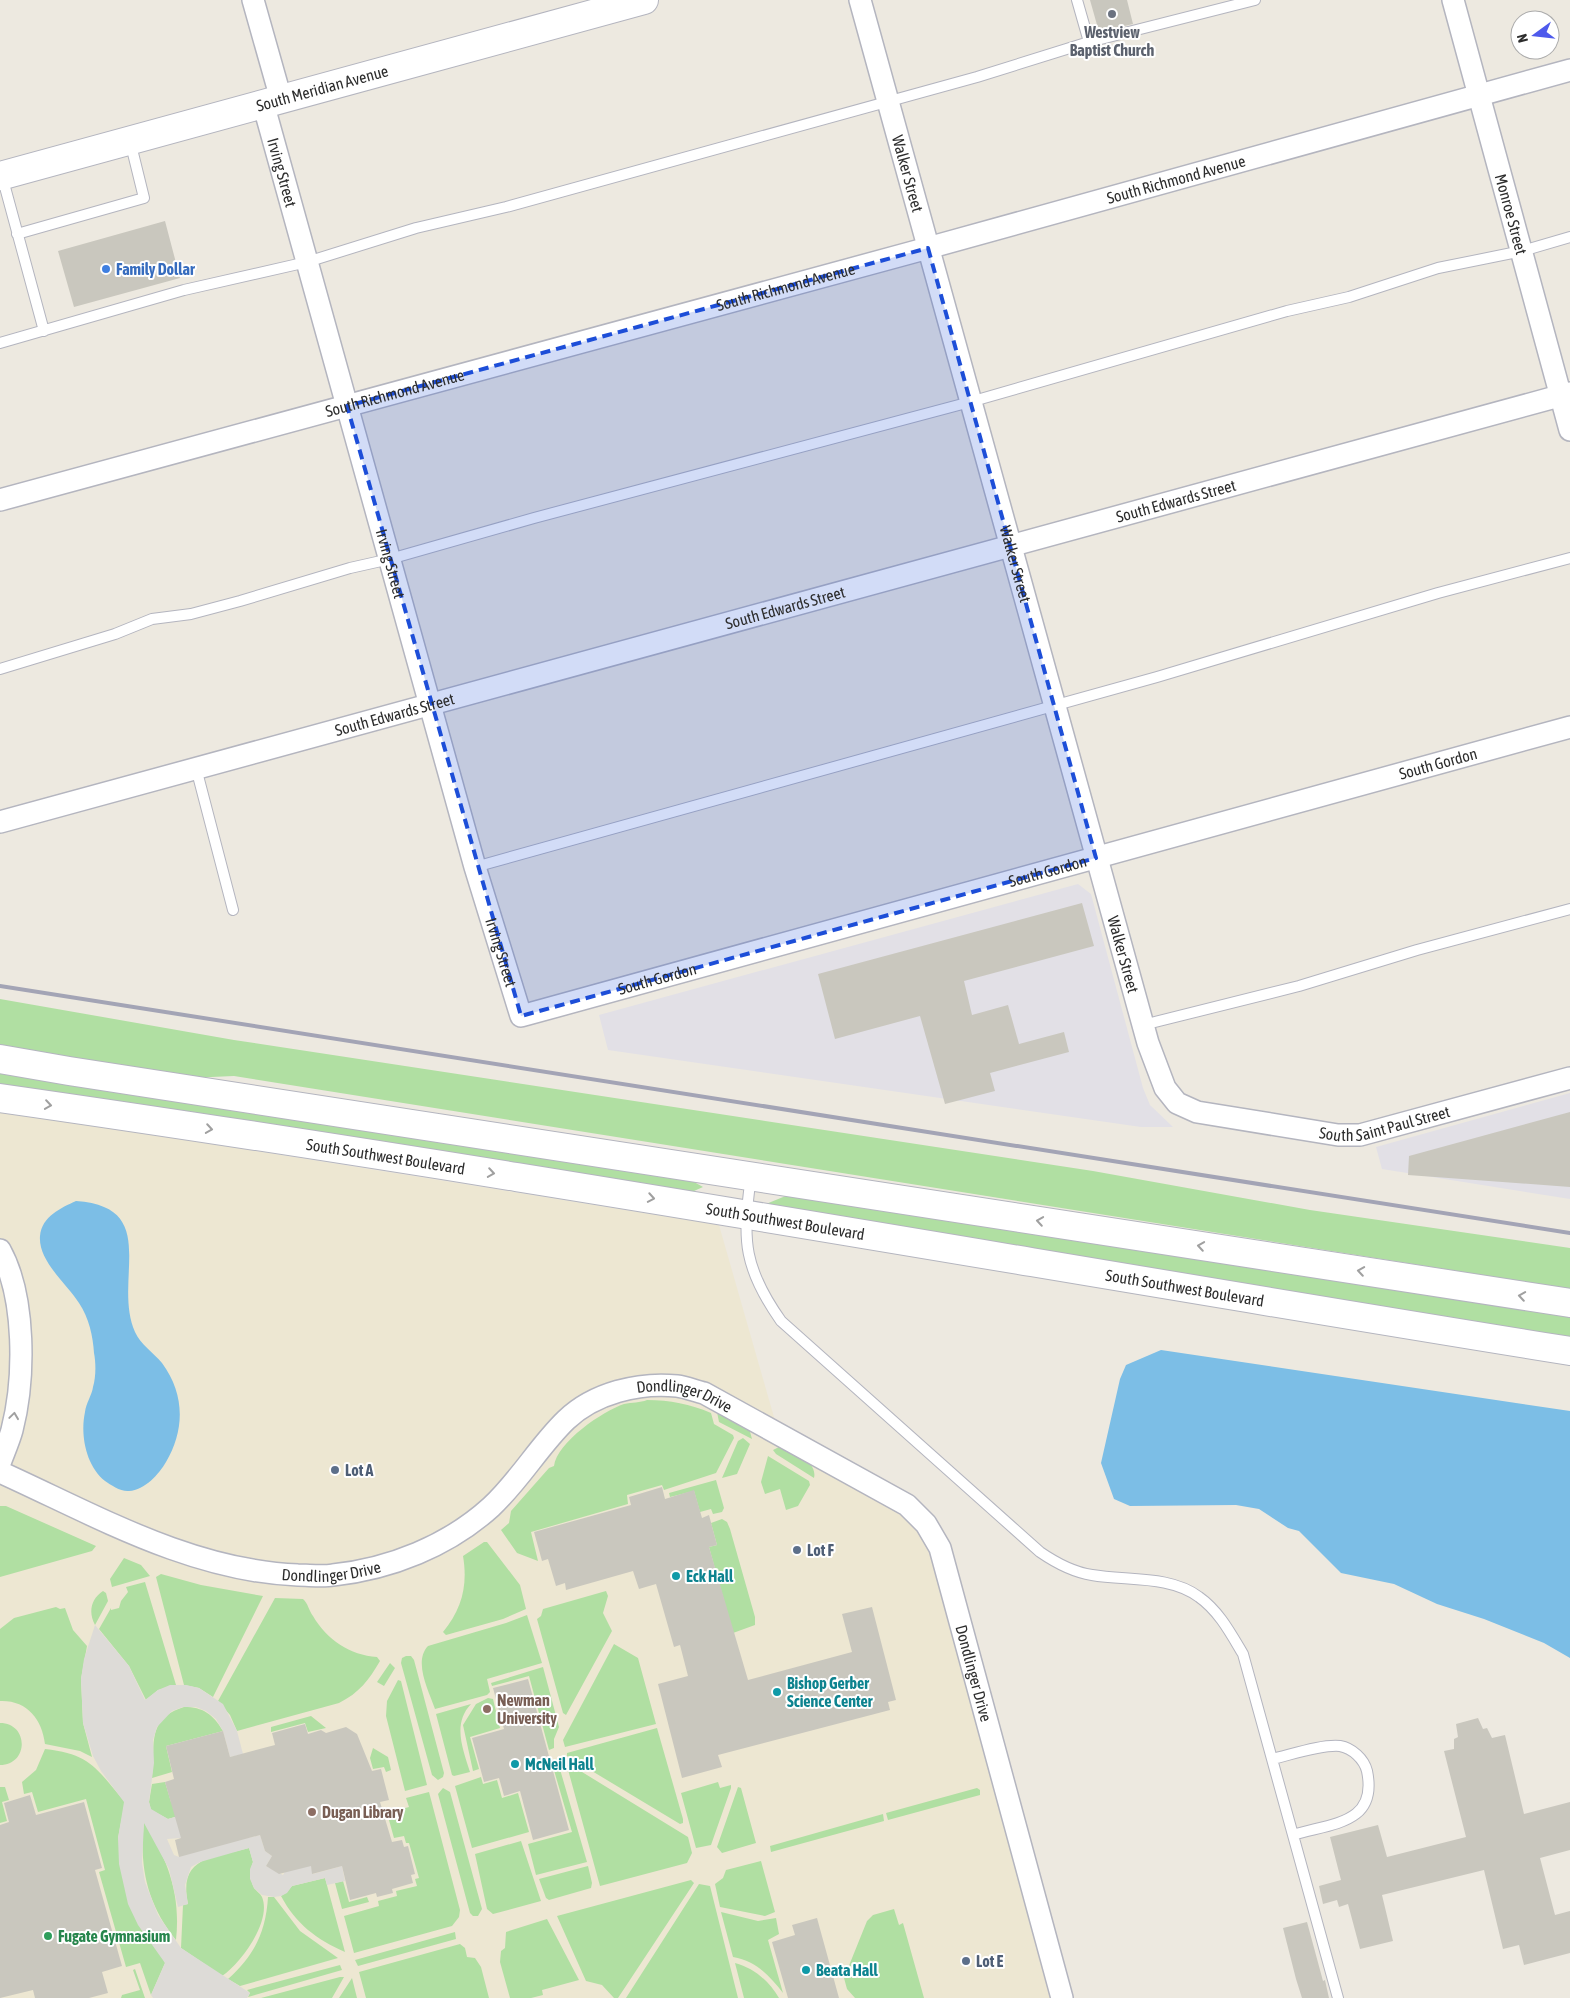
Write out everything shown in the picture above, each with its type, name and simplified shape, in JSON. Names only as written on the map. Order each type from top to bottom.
[{"type":"main road","name":"South Meridian Avenue","points":[[1,176],[644,0]]},
{"type":"main road","points":[[0,1059],[1570,1303]]},
{"type":"main road","name":"South Southwest Boulevard","points":[[0,1098],[137,1117],[745,1214],[1188,1290],[1570,1351]]},
{"type":"street","name":"Irving Street","points":[[253,0],[272,101],[307,262],[476,868],[520,1016],[526,1015]]},
{"type":"street","name":"Walker Street","points":[[860,0],[1143,1025],[1164,1088],[1177,1103],[1197,1112]]},
{"type":"street","name":"Monroe Street","points":[[1453,0],[1522,252],[1565,394],[1570,430]]},
{"type":"street","name":"South Richmond Avenue","points":[[0,500],[928,248],[1570,70]]},
{"type":"street","name":"South Edwards Street","points":[[0,822],[430,706],[1565,394]]},
{"type":"street","name":"South Gordon","points":[[526,1015],[1570,728]]},
{"type":"street","name":"South Saint Paul Street","points":[[1197,1112],[1338,1135],[1360,1135],[1570,1078]]},
{"type":"street","points":[[0,1250],[7,1264],[15,1296],[22,1344],[12,1430],[0,1463]]},
{"type":"street","name":"Dondlinger Drive","points":[[0,1472],[162,1545],[206,1561],[282,1574],[332,1576],[397,1562],[431,1547],[461,1529],[489,1509],[511,1487],[566,1420],[588,1403],[617,1392],[648,1386],[678,1386],[704,1393],[906,1505],[926,1524],[940,1548],[1062,1998]]},
{"type":"lane","points":[[1077,0],[1089,42]]},
{"type":"lane","points":[[0,343],[184,290],[307,262],[416,228],[506,207],[888,101],[1223,4],[1255,0]]},
{"type":"lane","points":[[17,234],[144,198],[129,140]]},
{"type":"lane","points":[[1,176],[44,331]]},
{"type":"lane","points":[[0,669],[115,634],[152,620],[191,614],[240,601],[350,568],[390,559],[534,518],[970,402],[1209,332],[1349,297],[1438,268],[1522,252],[1570,237]]},
{"type":"lane","points":[[476,868],[1054,704],[1157,677],[1438,593],[1570,558]]},
{"type":"lane","points":[[196,768],[233,910]]},
{"type":"lane","points":[[1143,1025],[1299,986],[1417,950],[1570,909]]},
{"type":"lane","points":[[751,1177],[745,1214],[752,1273],[781,1321],[1040,1552],[1069,1570],[1091,1575],[1174,1584],[1198,1596],[1218,1613],[1243,1654],[1338,1998]]},
{"type":"lane","points":[[1272,1759],[1340,1746],[1354,1753],[1366,1766],[1370,1786],[1368,1798],[1362,1810],[1353,1817],[1293,1835]]},
{"type":"highlighted area","points":[[928,248],[1096,858],[521,1016],[347,406]]},
{"type":"shaded area","points":[[1078,884],[1091,894],[1143,1088],[1150,1105],[1173,1127],[1141,1127],[608,1050],[599,1015]]},
{"type":"shaded area","points":[[1570,1093],[1570,1199],[1382,1169],[1376,1147]]},
{"type":"shaded area","name":"Newman University","points":[[0,1110],[719,1225],[782,1445],[904,1515],[920,1529],[930,1548],[1054,1998],[0,1998]]},
{"type":"shaded area","points":[[95,1625],[129,1666],[145,1700],[158,1690],[170,1685],[186,1685],[199,1688],[223,1704],[237,1731],[243,1754],[230,1757],[223,1731],[216,1719],[206,1711],[196,1707],[183,1707],[172,1711],[157,1727],[153,1740],[154,1763],[149,1802],[151,1809],[168,1819],[185,1814],[181,1838],[167,1839],[174,1855],[179,1857],[240,1809],[248,1838],[260,1835],[265,1851],[272,1856],[266,1866],[283,1875],[289,1865],[311,1866],[313,1874],[342,1866],[345,1881],[327,1885],[325,1878],[292,1886],[287,1893],[281,1896],[262,1895],[254,1888],[250,1879],[250,1869],[253,1862],[249,1848],[200,1862],[191,1867],[185,1885],[188,1904],[178,1907],[169,1869],[144,1823],[142,1863],[145,1882],[158,1915],[181,1948],[250,1993],[247,1998],[153,1998],[151,1995],[165,1963],[138,1925],[128,1904],[119,1864],[118,1838],[124,1802],[101,1771],[93,1756],[83,1723],[81,1679],[84,1659]]},
{"type":"green space","points":[[0,999],[234,1040],[1093,1171],[1310,1210],[1570,1248],[1570,1289],[234,1076],[188,1078],[0,1048]]},
{"type":"green space","points":[[0,1072],[687,1178],[703,1187],[685,1195],[0,1086]]},
{"type":"green space","points":[[788,1195],[1570,1317],[1570,1341],[769,1207],[766,1204]]},
{"type":"green space","points":[[647,1400],[680,1403],[711,1413],[714,1424],[733,1435],[734,1438],[716,1473],[664,1490],[662,1485],[627,1495],[628,1504],[531,1532],[538,1561],[517,1553],[501,1530],[509,1523],[511,1511],[549,1468],[554,1466],[563,1447],[593,1420],[605,1413],[624,1404]]},
{"type":"green space","points":[[717,1412],[749,1428],[752,1439],[719,1422]]},
{"type":"green space","points":[[743,1438],[750,1444],[737,1474],[722,1478],[738,1441]]},
{"type":"green space","points":[[779,1447],[803,1457],[812,1466],[814,1478],[776,1454],[773,1450]]},
{"type":"green space","points":[[768,1456],[809,1481],[810,1485],[798,1506],[786,1510],[780,1489],[765,1494],[761,1482]]},
{"type":"green space","points":[[716,1480],[724,1508],[722,1512],[713,1514],[711,1509],[700,1512],[694,1491],[670,1497],[669,1493]]},
{"type":"green space","points":[[0,1506],[6,1506],[96,1546],[92,1551],[0,1577]]},
{"type":"green space","points":[[722,1519],[727,1522],[730,1529],[755,1617],[755,1625],[733,1633],[709,1547],[717,1545],[711,1523]]},
{"type":"green space","points":[[484,1542],[487,1542],[520,1585],[526,1609],[503,1619],[446,1635],[443,1632],[455,1615],[464,1587],[463,1556]]},
{"type":"green space","points":[[124,1558],[141,1565],[150,1576],[112,1587],[110,1579]]},
{"type":"green space","points":[[161,1574],[201,1585],[263,1596],[213,1697],[199,1688],[184,1685],[156,1577]]},
{"type":"green space","points":[[145,1582],[176,1685],[158,1690],[146,1700],[129,1666],[99,1629],[111,1608],[111,1610],[119,1608],[121,1601],[128,1592],[126,1587]]},
{"type":"green space","points":[[103,1591],[106,1593],[108,1601],[95,1625],[91,1611],[92,1606],[93,1602]]},
{"type":"green space","points":[[606,1591],[608,1596],[603,1613],[612,1631],[566,1715],[563,1713],[537,1619],[541,1616],[543,1609]]},
{"type":"green space","points":[[275,1598],[303,1599],[319,1625],[332,1639],[358,1653],[377,1657],[380,1661],[363,1685],[339,1703],[237,1731],[230,1715],[218,1701]]},
{"type":"green space","points":[[56,1607],[60,1609],[65,1608],[73,1630],[87,1646],[81,1679],[83,1723],[92,1757],[80,1751],[45,1744],[37,1719],[32,1713],[18,1704],[0,1701],[0,1629],[14,1618]]},
{"type":"green space","points":[[527,1615],[542,1663],[487,1679],[490,1692],[487,1695],[435,1709],[422,1668],[422,1660],[428,1646]]},
{"type":"green space","points":[[614,1644],[638,1658],[656,1724],[565,1747],[563,1740]]},
{"type":"green space","points":[[411,1656],[414,1660],[444,1773],[443,1777],[438,1780],[432,1775],[401,1663],[402,1658]]},
{"type":"green space","points":[[390,1663],[395,1668],[384,1686],[377,1682]]},
{"type":"green space","points":[[543,1667],[559,1727],[554,1739],[554,1748],[549,1750],[529,1676],[492,1686],[491,1683]]},
{"type":"green space","points":[[398,1680],[401,1681],[427,1785],[405,1791],[386,1716],[387,1701]]},
{"type":"green space","points":[[488,1698],[493,1699],[500,1728],[470,1737],[479,1769],[473,1771],[463,1725],[476,1704]]},
{"type":"green space","points":[[471,1704],[465,1712],[460,1728],[462,1746],[470,1772],[454,1776],[452,1775],[436,1714]]},
{"type":"green space","points":[[184,1707],[197,1708],[207,1713],[223,1731],[166,1746],[172,1772],[152,1778],[155,1735],[158,1727],[163,1719],[172,1712]]},
{"type":"green space","points":[[311,1716],[326,1728],[308,1732],[305,1723],[271,1732],[271,1727]]},
{"type":"green space","points":[[0,1723],[10,1725],[16,1730],[22,1744],[16,1758],[10,1763],[0,1765]]},
{"type":"green space","points":[[657,1728],[683,1819],[683,1823],[680,1824],[567,1756],[567,1753]]},
{"type":"green space","points":[[373,1748],[388,1757],[391,1770],[386,1772],[384,1767],[373,1769],[370,1758]]},
{"type":"green space","points":[[45,1749],[73,1755],[92,1765],[125,1802],[118,1838],[165,1963],[151,1995],[140,1963],[126,1967],[99,1872],[105,1870],[86,1799],[38,1812],[32,1792],[24,1794],[22,1782],[36,1770]]},
{"type":"green space","points":[[557,1759],[587,1862],[536,1875],[528,1844],[572,1832],[551,1760]]},
{"type":"green space","points":[[569,1764],[688,1837],[692,1853],[687,1863],[600,1886],[567,1766]]},
{"type":"green space","points":[[481,1777],[483,1784],[497,1780],[502,1798],[518,1793],[529,1832],[472,1848],[455,1786]]},
{"type":"green space","points":[[165,1782],[171,1802],[185,1814],[168,1819],[151,1810],[149,1802],[152,1784]]},
{"type":"green space","points":[[718,1782],[720,1788],[731,1785],[731,1788],[711,1845],[696,1848],[681,1793]]},
{"type":"green space","points":[[0,1787],[5,1787],[9,1800],[2,1802],[7,1821],[0,1823]]},
{"type":"green space","points":[[738,1787],[741,1788],[756,1843],[722,1853],[717,1847]]},
{"type":"green space","points":[[443,1788],[450,1792],[482,1909],[478,1916],[473,1916],[470,1913],[438,1794]]},
{"type":"green space","points":[[977,1788],[980,1790],[980,1795],[888,1820],[886,1813]]},
{"type":"green space","points":[[429,1792],[460,1910],[459,1917],[452,1926],[354,1953],[344,1916],[379,1906],[378,1901],[397,1896],[396,1891],[417,1886],[415,1879],[419,1878],[409,1843],[406,1843],[404,1836],[394,1838],[387,1813],[409,1807],[406,1798]]},
{"type":"green space","points":[[883,1814],[884,1821],[771,1852],[770,1846]]},
{"type":"green space","points":[[144,1822],[160,1850],[171,1878],[176,1908],[176,1940],[158,1913],[147,1884],[143,1854]]},
{"type":"green space","points":[[521,1841],[541,1901],[493,1914],[487,1909],[475,1854]]},
{"type":"green space","points":[[249,1848],[253,1862],[251,1871],[252,1882],[254,1888],[262,1897],[264,1907],[263,1918],[246,1952],[222,1976],[181,1948],[183,1905],[188,1904],[186,1888],[188,1876],[193,1868],[211,1857]]},
{"type":"green space","points":[[761,1861],[775,1912],[765,1916],[720,1907],[715,1884],[723,1878],[726,1870]]},
{"type":"green space","points":[[588,1866],[592,1883],[591,1888],[549,1900],[546,1898],[539,1879]]},
{"type":"green space","points":[[325,1878],[345,1952],[325,1942],[300,1923],[281,1896],[292,1886]]},
{"type":"green space","points":[[691,1880],[694,1883],[618,1998],[614,1998],[602,1985],[586,1981],[557,1916]]},
{"type":"green space","points":[[343,1881],[349,1902],[367,1897],[369,1902],[342,1909],[335,1883]]},
{"type":"green space","points":[[699,1884],[710,1886],[738,1998],[626,1998]]},
{"type":"green space","points":[[268,1897],[274,1897],[300,1931],[338,1958],[240,1986],[228,1979],[245,1961],[257,1942],[265,1921]]},
{"type":"green space","points":[[894,1909],[899,1925],[903,1923],[924,1998],[855,1998],[847,1989],[844,1978],[867,1921],[873,1915]]},
{"type":"green space","points":[[721,1912],[758,1921],[776,1918],[779,1934],[768,1940],[783,1993],[773,1980],[755,1965],[733,1957]]},
{"type":"green space","points":[[547,1919],[579,1980],[542,1990],[543,1995],[531,1998],[510,1998],[500,1962],[501,1951],[505,1948],[506,1932]]},
{"type":"green space","points":[[455,1932],[456,1939],[358,1966],[355,1960]]},
{"type":"green space","points":[[460,1944],[465,1948],[467,1957],[475,1958],[481,1967],[489,1998],[366,1998],[359,1972]]},
{"type":"green space","points":[[735,1963],[748,1968],[760,1976],[771,1986],[779,1998],[744,1998]]},
{"type":"green space","points":[[340,1965],[342,1970],[248,1997],[250,1993],[247,1990]]},
{"type":"green space","points":[[135,1969],[145,1998],[121,1998],[122,1995],[140,1990],[133,1970]]},
{"type":"green space","points":[[344,1977],[332,1998],[261,1998]]},
{"type":"green space","points":[[352,1978],[357,1998],[339,1998]]},
{"type":"water","points":[[76,1201],[102,1206],[118,1217],[126,1231],[129,1249],[129,1312],[135,1332],[170,1375],[178,1400],[180,1412],[179,1425],[172,1450],[163,1467],[155,1476],[146,1485],[135,1490],[129,1491],[116,1488],[105,1481],[98,1475],[89,1459],[83,1430],[95,1374],[91,1334],[88,1321],[82,1309],[48,1263],[41,1245],[40,1236],[44,1223],[53,1214]]},
{"type":"water","points":[[1161,1350],[1570,1411],[1570,1658],[1544,1643],[1484,1619],[1437,1604],[1394,1584],[1341,1573],[1299,1531],[1288,1528],[1259,1509],[1236,1505],[1130,1506],[1114,1499],[1101,1463],[1120,1379],[1126,1365]]},
{"type":"building","name":"Westview Baptist Church","points":[[1090,0],[1127,0],[1133,24],[1099,32]]},
{"type":"building","points":[[165,221],[180,278],[74,307],[58,251]]},
{"type":"building","points":[[1082,903],[1094,946],[964,981],[972,1015],[1008,1005],[1019,1044],[1064,1032],[1069,1052],[990,1073],[995,1091],[945,1104],[920,1016],[835,1039],[818,974]]},
{"type":"building","points":[[1570,1112],[1570,1187],[1408,1175],[1409,1156]]},
{"type":"building","points":[[662,1487],[665,1499],[694,1490],[702,1518],[709,1515],[717,1545],[709,1547],[748,1680],[852,1652],[842,1614],[872,1607],[896,1700],[888,1702],[890,1710],[718,1755],[722,1767],[682,1778],[658,1684],[688,1676],[680,1645],[674,1647],[656,1584],[639,1589],[633,1571],[566,1590],[565,1583],[556,1586],[548,1559],[542,1561],[534,1532],[631,1505],[629,1497]]},
{"type":"building","name":"McNeil Hall","points":[[528,1679],[569,1830],[533,1840],[520,1791],[504,1796],[499,1778],[484,1782],[472,1738],[504,1729],[493,1688]]},
{"type":"building","points":[[1478,1718],[1483,1729],[1487,1728],[1492,1738],[1505,1735],[1524,1814],[1570,1802],[1570,1850],[1540,1858],[1555,1915],[1570,1911],[1570,1953],[1524,1965],[1519,1945],[1503,1949],[1484,1870],[1382,1895],[1393,1941],[1360,1949],[1348,1904],[1339,1907],[1337,1900],[1323,1904],[1319,1886],[1341,1880],[1330,1837],[1378,1825],[1387,1857],[1466,1837],[1444,1751],[1454,1749],[1454,1739],[1458,1737],[1456,1724]]},
{"type":"building","name":"Dugan Library","points":[[305,1724],[308,1734],[321,1730],[326,1733],[346,1727],[357,1734],[372,1771],[381,1769],[389,1800],[380,1802],[392,1842],[402,1840],[404,1847],[408,1846],[415,1874],[411,1875],[413,1883],[392,1889],[393,1893],[377,1897],[376,1893],[350,1900],[342,1866],[312,1874],[311,1866],[279,1874],[266,1866],[272,1856],[265,1851],[260,1835],[179,1857],[175,1840],[181,1838],[165,1782],[174,1779],[166,1746],[223,1731],[230,1757],[275,1745],[272,1733]]},
{"type":"building","points":[[30,1795],[36,1815],[84,1802],[102,1868],[95,1870],[122,1966],[102,1972],[108,1993],[89,1998],[35,1998],[33,1990],[0,1998],[0,1825],[9,1822],[4,1803]]},
{"type":"building","name":"Beata Hall","points":[[817,1918],[839,1998],[788,1998],[772,1942],[795,1935],[792,1925]]},
{"type":"building","points":[[1307,1922],[1329,1998],[1302,1998],[1296,1979],[1283,1928]]},
{"type":"railway","points":[[0,986],[1570,1233]]},
{"type":"place","name":"Westview Baptist Church","points":[[1112,14]]},
{"type":"place","name":"Family Dollar","points":[[106,269]]},
{"type":"place","name":"Lot A","points":[[335,1470]]},
{"type":"place","name":"Lot F","points":[[797,1550]]},
{"type":"place","name":"Eck Hall","points":[[676,1576]]},
{"type":"place","name":"Bishop Gerber Science Center","points":[[777,1692]]},
{"type":"place","name":"Newman University","points":[[487,1709]]},
{"type":"place","name":"McNeil Hall","points":[[515,1764]]},
{"type":"place","name":"Dugan Library","points":[[312,1812]]},
{"type":"place","name":"Fugate Gymnasium","points":[[48,1936]]},
{"type":"place","name":"Lot E","points":[[966,1961]]},
{"type":"place","name":"Beata Hall","points":[[806,1970]]}]
